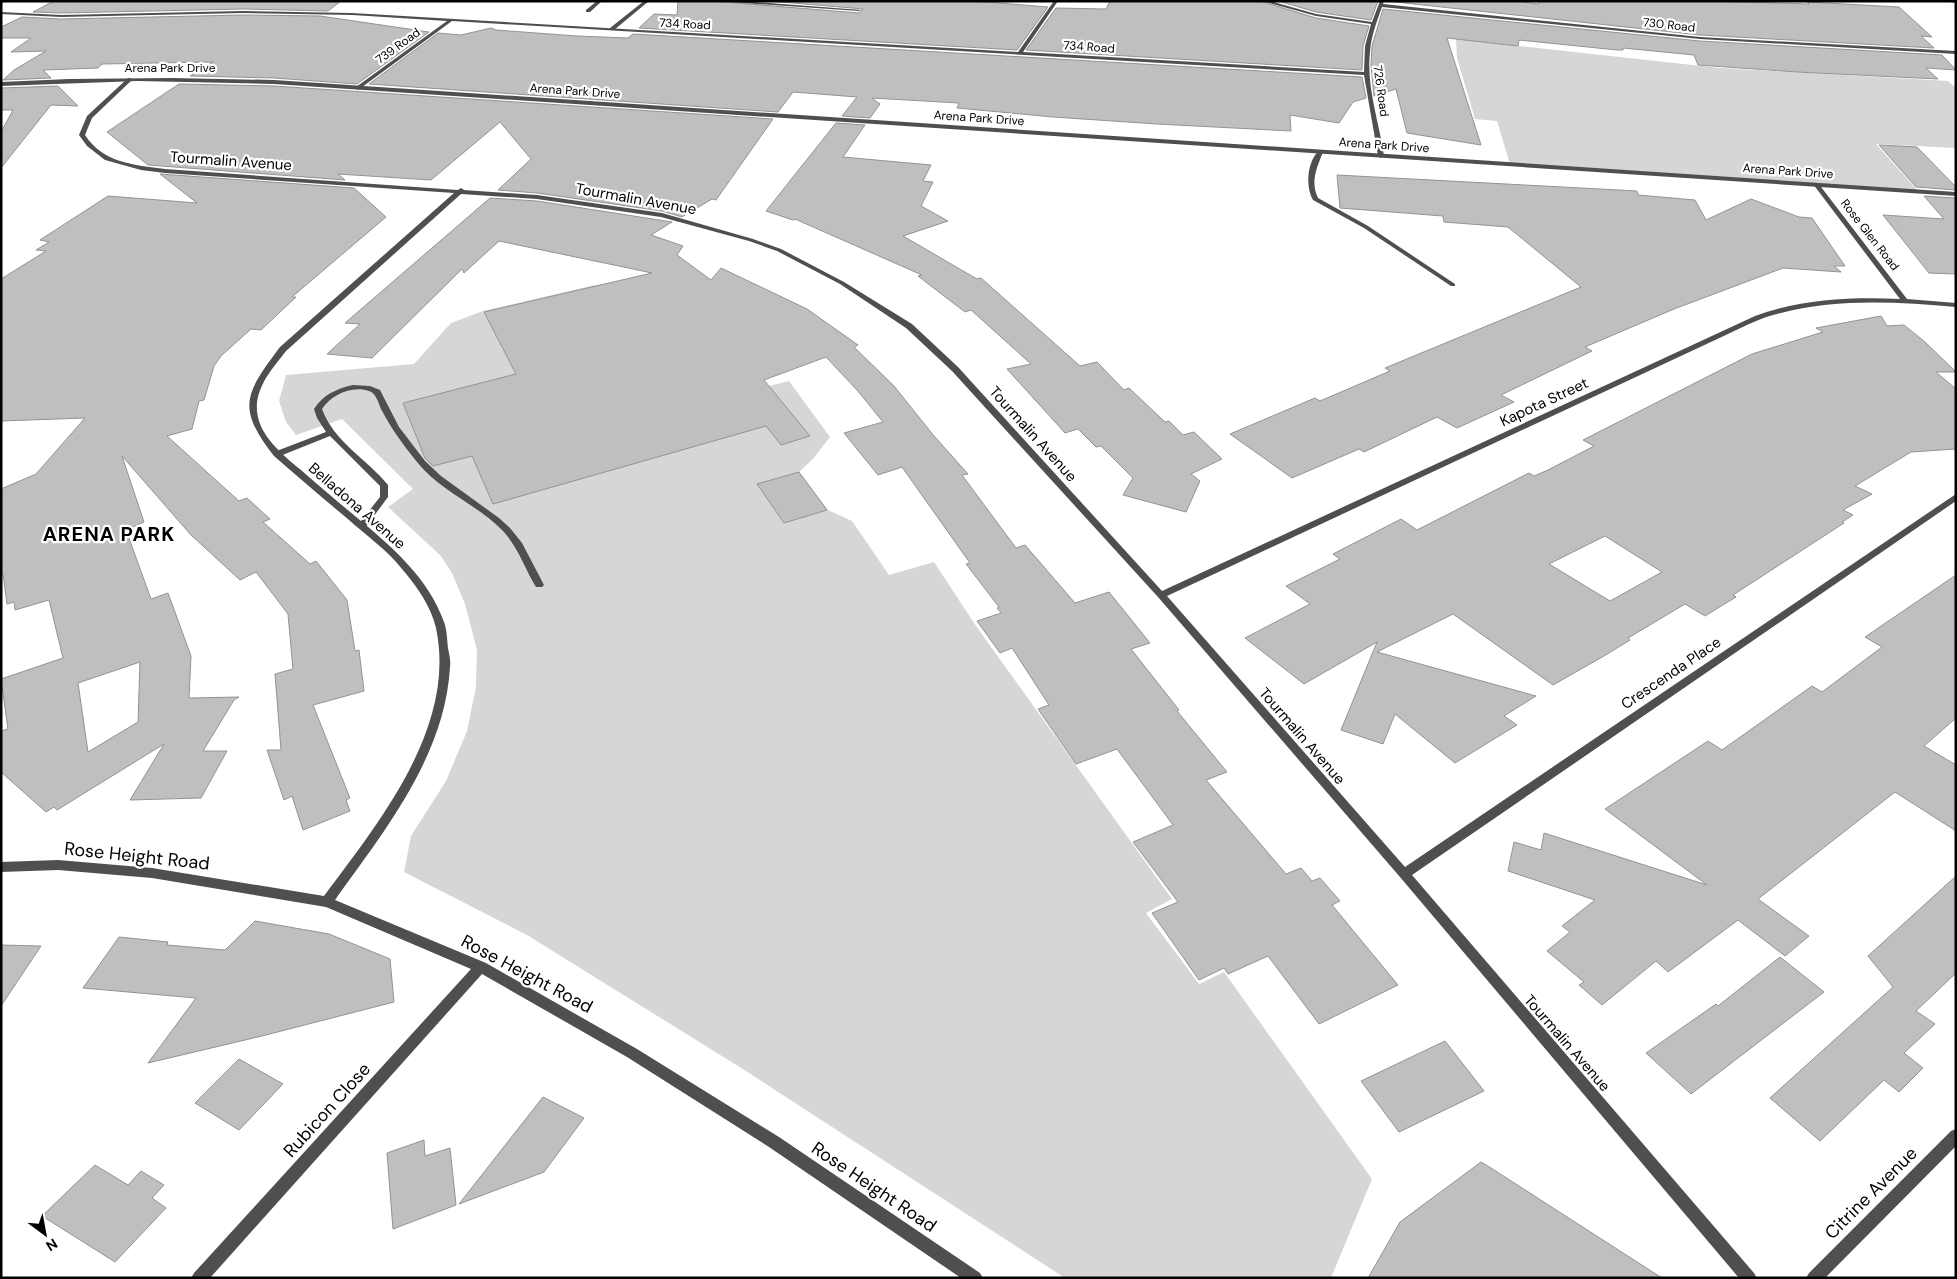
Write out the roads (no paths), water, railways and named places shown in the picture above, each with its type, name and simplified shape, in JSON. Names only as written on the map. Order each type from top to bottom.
[{"type":"street","points":[[588,12],[600,1]]},
{"type":"street","points":[[612,29],[647,1]]},
{"type":"street","points":[[716,1],[859,10]]},
{"type":"street","points":[[1020,53],[1056,1]]},
{"type":"street","points":[[1264,1],[1316,15],[1372,23]]},
{"type":"street","points":[[1946,1],[1956,2]]},
{"type":"street","name":"726 Road","points":[[1381,156],[1367,74],[1367,54],[1372,23],[1382,3]]},
{"type":"street","name":"730 Road","points":[[1382,3],[1700,38],[1956,53]]},
{"type":"street","name":"734 Road","points":[[1,13],[62,16],[298,12],[1367,74]]},
{"type":"street","name":"739 Road","points":[[358,88],[450,20]]},
{"type":"street","name":"Arena Park Drive","points":[[1,84],[130,79],[194,79],[358,88],[1956,194]]},
{"type":"street","name":"Tourmalin Avenue","points":[[130,79],[89,117],[82,135],[92,152],[113,161],[165,171],[461,190],[537,197],[662,215],[751,240],[779,250],[842,283],[909,326],[955,369],[1161,595],[1404,874],[1749,1278]]},
{"type":"street","points":[[1320,152],[1312,170],[1311,192],[1315,199],[1366,227],[1453,285]]},
{"type":"street","name":"Rose Glen Road","points":[[1816,184],[1904,300]]},
{"type":"street","name":"Belladona Avenue","points":[[327,902],[390,812],[424,753],[437,715],[446,662],[441,627],[426,595],[411,574],[388,548],[277,454],[262,436],[252,403],[256,389],[267,370],[283,349],[461,190]]},
{"type":"street","name":"Kapota Street","points":[[1161,595],[1724,332],[1778,311],[1813,304],[1848,301],[1904,300],[1956,305]]},
{"type":"street","points":[[362,526],[384,497],[384,486],[332,433],[319,415],[318,409],[333,394],[364,387],[372,388],[380,398],[395,428],[422,463],[438,478],[507,530],[517,543],[539,585]]},
{"type":"street","points":[[277,454],[332,433]]},
{"type":"street","name":"Crescenda Place","points":[[1404,874],[1956,498]]},
{"type":"street","name":"Rose Height Road","points":[[1,867],[58,865],[152,873],[327,902],[481,966],[632,1053],[766,1137],[964,1275]]},
{"type":"street","name":"Rubicon Close","points":[[200,1278],[481,966]]},
{"type":"street","name":"Citrine Avenue","points":[[1814,1278],[1956,1136]]},
{"type":"district","name":"ARENA PARK","points":[[109,534]]}]
